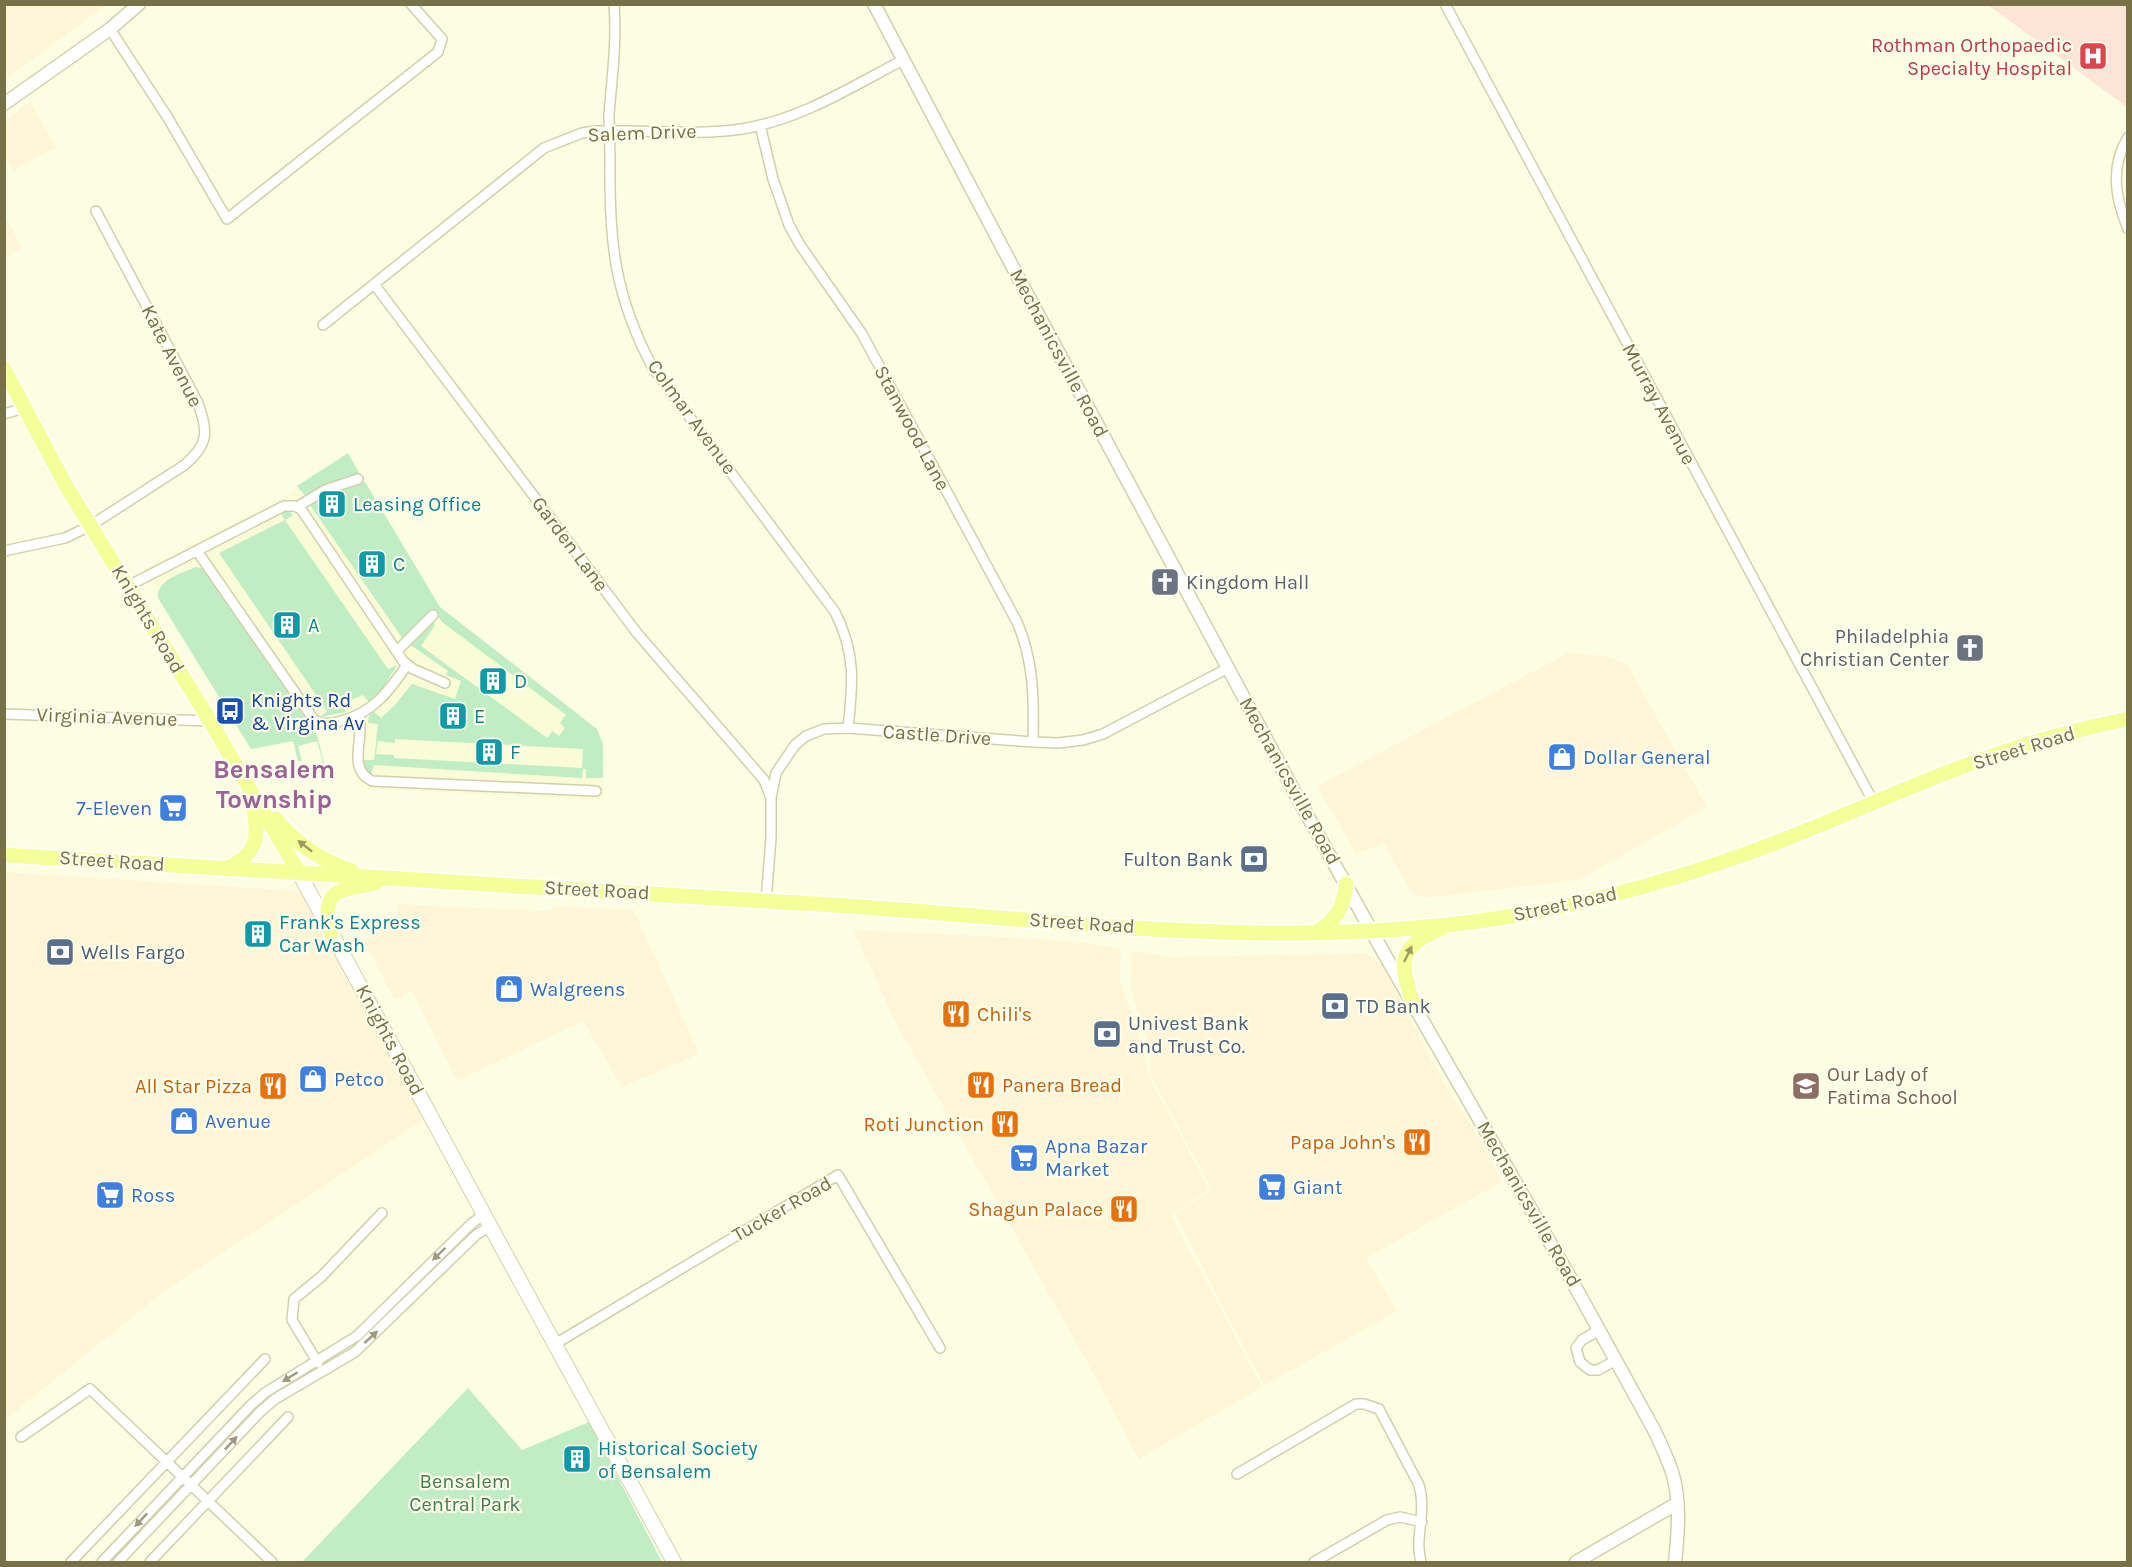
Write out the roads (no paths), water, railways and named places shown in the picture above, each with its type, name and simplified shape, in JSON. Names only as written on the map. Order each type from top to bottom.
[{"type":"main road","name":"Knights Road","points":[[4,369],[90,526],[210,721],[299,873],[395,1047],[486,1221],[674,1563]]},
{"type":"main road","name":"Street Road","points":[[4,855],[766,901],[1211,933],[1373,932],[1451,925],[1555,908],[1672,879],[1773,844],[2014,748],[2071,732],[2127,720]]},
{"type":"main road","points":[[226,868],[247,855],[256,839],[256,819],[250,788]]},
{"type":"main road","points":[[250,788],[285,830],[311,851],[337,866],[378,878]]},
{"type":"main road","points":[[332,933],[326,914],[328,906],[337,893],[395,879]]},
{"type":"main road","points":[[1312,934],[1330,922],[1338,912],[1346,894],[1346,884]]},
{"type":"main road","points":[[1414,1006],[1404,968],[1407,953],[1420,940],[1451,925]]},
{"type":"street","points":[[4,104],[110,29],[139,4]]},
{"type":"street","points":[[110,29],[168,118],[227,219],[438,52],[442,39],[411,4]]},
{"type":"street","name":"Colmar Avenue","points":[[614,4],[615,49],[609,130],[609,205],[615,265],[628,314],[653,368],[835,612],[848,641],[853,671],[848,728]]},
{"type":"street","name":"Mechanicsville Road","points":[[874,4],[1228,668],[1414,1006],[1616,1360],[1665,1453],[1675,1482],[1677,1504],[1675,1563]]},
{"type":"street","name":"Murray Avenue","points":[[1445,4],[1874,802]]},
{"type":"street","name":"Salem Drive","points":[[323,325],[544,148],[582,133],[609,130],[715,131],[760,125],[795,116],[816,107],[903,60]]},
{"type":"street","name":"Stanwood Lane","points":[[760,125],[773,178],[789,225],[800,245],[862,334],[1017,622],[1028,656],[1032,679],[1033,742]]},
{"type":"street","points":[[2127,137],[2118,158],[2115,183],[2127,229]]},
{"type":"street","name":"Kate Avenue","points":[[4,551],[65,538],[90,526],[183,466],[197,455],[204,439],[206,422],[197,401],[96,211]]},
{"type":"street","name":"Garden Lane","points":[[374,284],[637,633],[764,780],[771,798]]},
{"type":"street","points":[[4,414],[24,408]]},
{"type":"street","points":[[297,507],[325,490],[358,479]]},
{"type":"street","points":[[128,586],[284,506],[297,507],[301,509],[407,665],[445,683]]},
{"type":"street","points":[[196,550],[314,720],[326,725],[359,716],[376,705],[407,665]]},
{"type":"street","points":[[397,651],[433,615]]},
{"type":"street","name":"Castle Drive","points":[[766,901],[771,838],[771,798],[776,773],[795,745],[806,736],[818,731],[848,728],[1033,742],[1058,743],[1083,740],[1103,734],[1228,668]]},
{"type":"street","name":"Virginia Avenue","points":[[4,714],[210,721]]},
{"type":"street","points":[[359,716],[361,726],[358,765],[360,772],[372,781],[596,791]]},
{"type":"street","name":"Tucker Road","points":[[555,1344],[838,1175],[940,1348]]},
{"type":"street","points":[[323,1370],[292,1320],[294,1299],[321,1277],[382,1213]]},
{"type":"street","points":[[102,1563],[181,1477],[266,1392],[357,1336],[463,1231],[486,1221]]},
{"type":"street","points":[[118,1563],[260,1412],[275,1399],[354,1352],[476,1235],[486,1221]]},
{"type":"street","points":[[1599,1330],[1582,1340],[1576,1348],[1580,1362],[1590,1371],[1598,1370],[1616,1360]]},
{"type":"street","points":[[71,1563],[265,1359]]},
{"type":"street","points":[[21,1437],[90,1389],[272,1563]]},
{"type":"street","points":[[1237,1474],[1356,1404],[1379,1408],[1423,1497],[1419,1547],[1422,1563]]},
{"type":"street","points":[[150,1563],[288,1417]]},
{"type":"street","points":[[1576,1563],[1677,1504]]},
{"type":"street","points":[[1314,1563],[1387,1520],[1400,1517],[1422,1522]]},
{"type":"place","name":"Rothman Orthopaedic Specialty Hospital","points":[[2093,56]]},
{"type":"place","name":"Leasing Office","points":[[332,504]]},
{"type":"place","name":"C","points":[[372,564]]},
{"type":"place","name":"Kingdom Hall","points":[[1165,582]]},
{"type":"place","name":"A","points":[[287,625]]},
{"type":"place","name":"Philadelphia Christian Center","points":[[1970,648]]},
{"type":"place","name":"D","points":[[493,681]]},
{"type":"place","name":"Knights Rd & Virgina Av","points":[[230,711]]},
{"type":"place","name":"E","points":[[453,716]]},
{"type":"place","name":"F","points":[[489,752]]},
{"type":"place","name":"Dollar General","points":[[1562,757]]},
{"type":"place","name":"7-Eleven","points":[[173,808]]},
{"type":"place","name":"Fulton Bank","points":[[1254,859]]},
{"type":"place","name":"Frank's Express Car Wash","points":[[258,934]]},
{"type":"place","name":"Wells Fargo","points":[[60,952]]},
{"type":"place","name":"Walgreens","points":[[509,989]]},
{"type":"place","name":"TD Bank","points":[[1335,1006]]},
{"type":"place","name":"Chili's","points":[[956,1014]]},
{"type":"place","name":"Univest Bank and Trust Co.","points":[[1107,1034]]},
{"type":"place","name":"Petco","points":[[313,1079]]},
{"type":"place","name":"Panera Bread","points":[[981,1085]]},
{"type":"place","name":"All Star Pizza","points":[[273,1086]]},
{"type":"place","name":"Our Lady of Fatima School","points":[[1806,1086]]},
{"type":"place","name":"Avenue","points":[[184,1121]]},
{"type":"place","name":"Roti Junction","points":[[1005,1124]]},
{"type":"place","name":"Papa John's","points":[[1417,1142]]},
{"type":"place","name":"Apna Bazar Market","points":[[1024,1158]]},
{"type":"place","name":"Giant","points":[[1272,1187]]},
{"type":"place","name":"Ross","points":[[110,1195]]},
{"type":"place","name":"Shagun Palace","points":[[1124,1209]]},
{"type":"place","name":"Historical Society of Bensalem","points":[[577,1459]]},
{"type":"district","name":"Bensalem Township","points":[[274,784]]},
{"type":"park label","name":"Bensalem Central Park","points":[[465,1492]]}]
